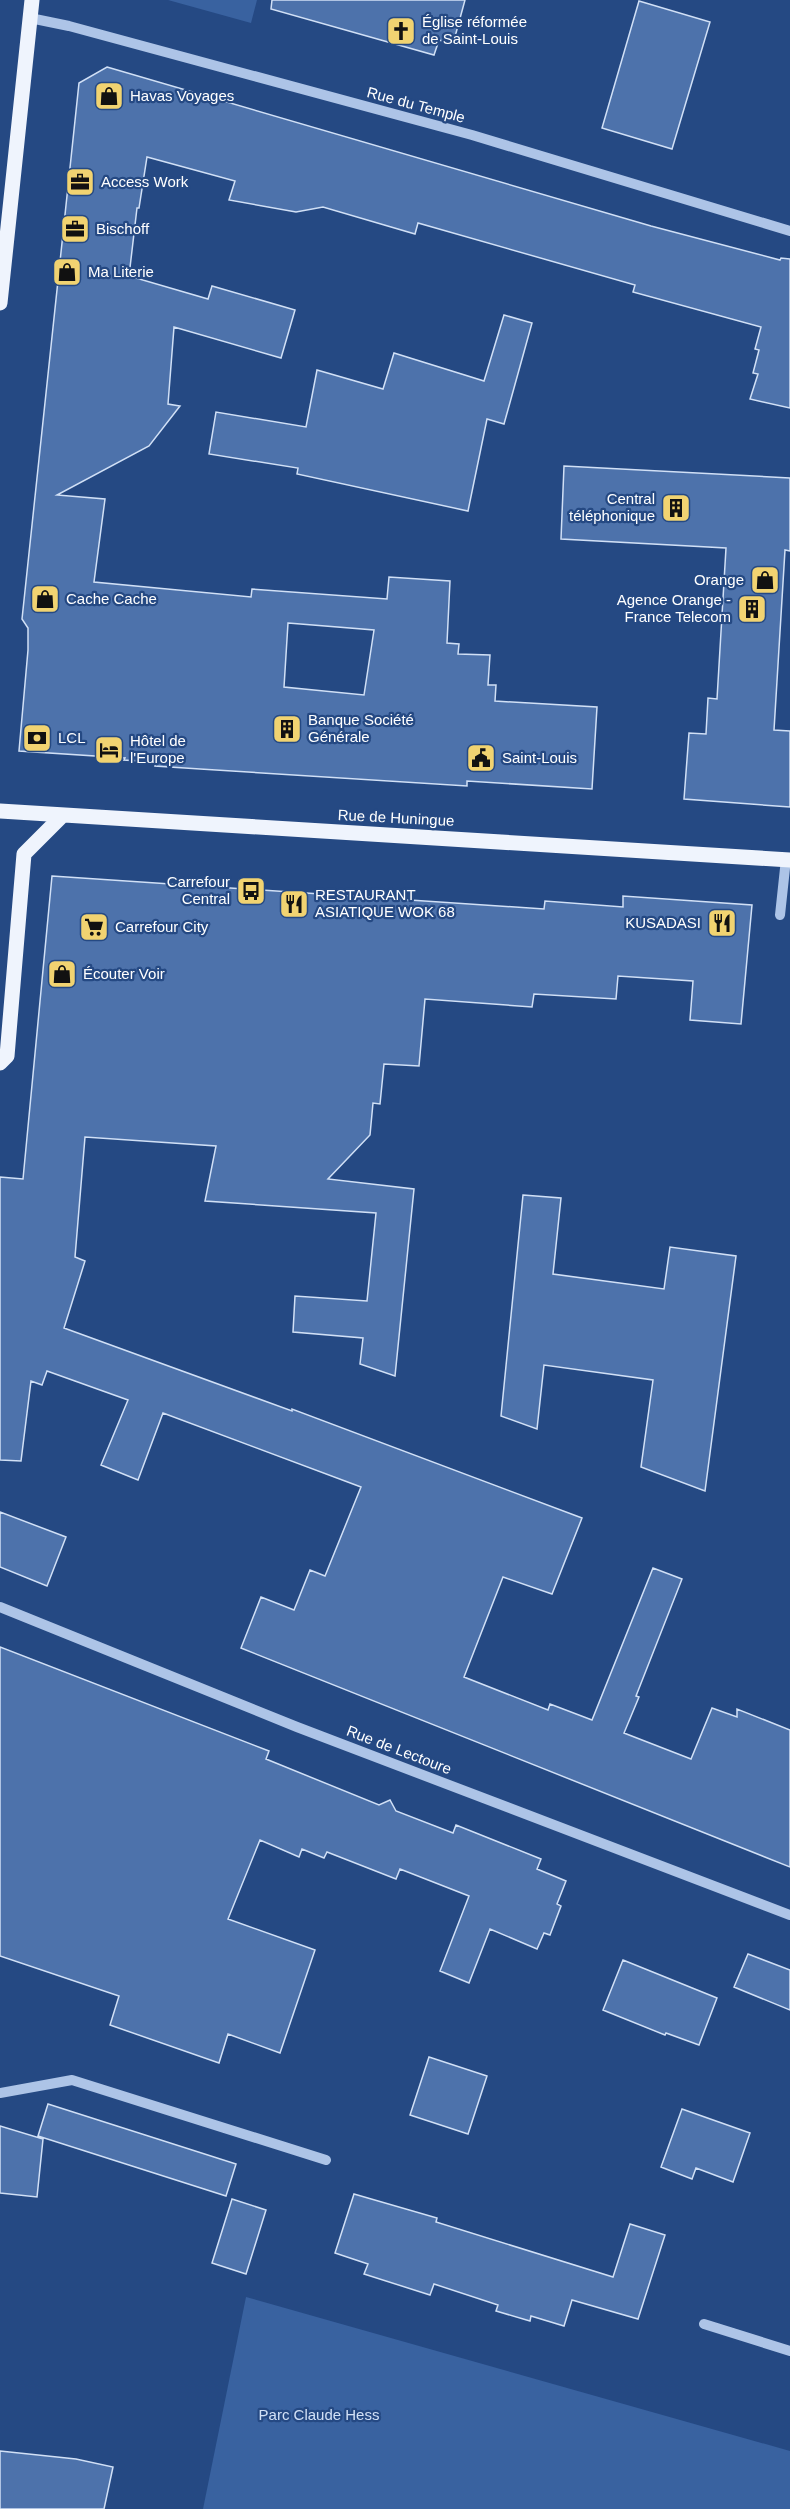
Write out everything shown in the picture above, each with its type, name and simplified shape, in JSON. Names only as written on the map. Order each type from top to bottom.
[{"type":"main road","points":[[0,303],[32,0]]},
{"type":"main road","name":"Rue de Huningue","points":[[0,811],[788,859]]},
{"type":"main road","points":[[0,1063],[7,1056],[24,854],[63,815]]},
{"type":"street","name":"Rue du Temple","points":[[30,18],[69,26],[472,135],[790,231]]},
{"type":"street","points":[[780,915],[788,859]]},
{"type":"street","name":"Rue de Lectoure","points":[[0,1608],[297,1727],[790,1915]]},
{"type":"street","points":[[0,2093],[72,2080],[326,2160]]},
{"type":"street","points":[[704,2325],[790,2351]]},
{"type":"green space","points":[[168,0],[257,0],[251,23]]},
{"type":"green space","name":"Parc Claude Hess","points":[[246,2297],[790,2451],[790,2509],[203,2509]]},
{"type":"building","name":"Église réformée de Saint-Louis","points":[[272,0],[465,0],[453,44],[439,40],[434,55],[271,9]]},
{"type":"building","points":[[639,1],[710,22],[672,149],[602,128]]},
{"type":"building","points":[[107,67],[651,226],[780,260],[781,258],[790,259],[790,408],[750,399],[758,374],[753,373],[759,350],[755,349],[761,327],[633,292],[635,285],[418,223],[415,234],[323,207],[296,212],[229,200],[235,181],[147,157],[139,208],[137,208],[129,276],[208,299],[212,286],[295,310],[281,358],[174,327],[168,404],[180,406],[149,446],[57,495],[105,499],[94,582],[251,597],[252,589],[387,599],[389,577],[450,581],[447,643],[459,644],[458,654],[490,655],[488,685],[496,685],[495,701],[597,707],[592,789],[467,781],[467,786],[200,769],[155,766],[156,762],[124,760],[125,758],[19,751],[28,650],[28,628],[22,619],[79,83]],"holes":[[[288,623],[374,630],[364,695],[284,687]]]},
{"type":"building","points":[[504,315],[532,323],[504,424],[487,419],[468,511],[297,474],[298,468],[209,454],[216,412],[306,427],[317,370],[383,389],[394,353],[484,381]]},
{"type":"building","points":[[564,466],[790,478],[790,551],[785,550],[774,730],[790,731],[790,807],[684,799],[689,733],[706,734],[708,698],[717,699],[726,548],[561,539]]},
{"type":"building","points":[[52,876],[544,909],[545,901],[623,907],[623,896],[752,905],[741,1024],[690,1020],[693,981],[618,976],[616,999],[534,994],[532,1007],[425,999],[419,1066],[384,1064],[380,1104],[373,1103],[370,1135],[328,1179],[414,1189],[395,1376],[360,1364],[363,1338],[293,1332],[295,1296],[367,1301],[376,1213],[205,1201],[216,1146],[85,1137],[75,1257],[85,1261],[64,1328],[292,1411],[292,1409],[582,1518],[552,1594],[503,1577],[464,1677],[548,1710],[550,1704],[592,1720],[653,1568],[682,1579],[636,1696],[639,1697],[624,1733],[691,1759],[712,1708],[737,1717],[737,1709],[790,1730],[790,1867],[241,1648],[261,1597],[294,1610],[310,1570],[325,1576],[361,1487],[163,1413],[138,1480],[101,1465],[128,1400],[47,1371],[42,1385],[31,1381],[21,1461],[0,1460],[0,1177],[23,1179]]},
{"type":"building","points":[[523,1195],[561,1198],[553,1274],[664,1289],[670,1247],[736,1256],[705,1491],[641,1467],[653,1380],[544,1365],[537,1429],[501,1416]]},
{"type":"building","points":[[0,1512],[66,1537],[47,1586],[0,1567]]},
{"type":"building","points":[[0,1647],[269,1751],[266,1759],[379,1805],[390,1800],[396,1811],[453,1833],[456,1825],[541,1859],[537,1869],[566,1881],[557,1904],[561,1906],[550,1935],[544,1933],[537,1949],[490,1929],[469,1983],[440,1971],[469,1896],[400,1869],[396,1879],[327,1852],[324,1858],[302,1849],[299,1857],[260,1840],[228,1919],[315,1950],[280,2053],[228,2034],[219,2063],[110,2025],[119,1996],[0,1956]]},
{"type":"building","points":[[748,1954],[790,1970],[790,2010],[734,1987]]},
{"type":"building","points":[[623,1960],[717,1998],[699,2045],[666,2033],[665,2035],[603,2010]]},
{"type":"building","points":[[429,2057],[487,2076],[468,2134],[410,2115]]},
{"type":"building","points":[[48,2104],[236,2164],[226,2196],[38,2136]]},
{"type":"building","points":[[682,2109],[750,2133],[733,2182],[696,2168],[692,2179],[661,2167]]},
{"type":"building","points":[[0,2126],[43,2139],[37,2197],[0,2193]]},
{"type":"building","points":[[354,2194],[437,2218],[436,2222],[613,2277],[630,2224],[665,2235],[638,2319],[572,2300],[564,2326],[531,2316],[530,2321],[496,2311],[498,2305],[434,2284],[430,2295],[364,2274],[368,2264],[335,2253]]},
{"type":"building","points":[[232,2199],[266,2210],[246,2274],[212,2263]]},
{"type":"building","points":[[0,2451],[76,2459],[113,2467],[104,2509],[0,2509]]},
{"type":"place","name":"Église réformée de Saint-Louis","points":[[401,31]]},
{"type":"place","name":"Havas Voyages","points":[[109,96]]},
{"type":"place","name":"Access Work","points":[[80,182]]},
{"type":"place","name":"Bischoff","points":[[75,229]]},
{"type":"place","name":"Ma Literie","points":[[67,272]]},
{"type":"place","name":"Central téléphonique","points":[[676,508]]},
{"type":"place","name":"Orange","points":[[765,580]]},
{"type":"place","name":"Cache Cache","points":[[45,599]]},
{"type":"place","name":"Agence Orange - France Telecom","points":[[752,609]]},
{"type":"place","name":"Banque Société Générale","points":[[287,729]]},
{"type":"place","name":"LCL","points":[[37,738]]},
{"type":"place","name":"Hôtel de l'Europe","points":[[109,750]]},
{"type":"place","name":"Saint-Louis","points":[[481,758]]},
{"type":"place","name":"Carrefour Central","points":[[251,891]]},
{"type":"place","name":"RESTAURANT ASIATIQUE WOK 68","points":[[294,904]]},
{"type":"place","name":"KUSADASI","points":[[722,923]]},
{"type":"place","name":"Carrefour City","points":[[94,927]]},
{"type":"place","name":"Écouter Voir","points":[[62,974]]}]
